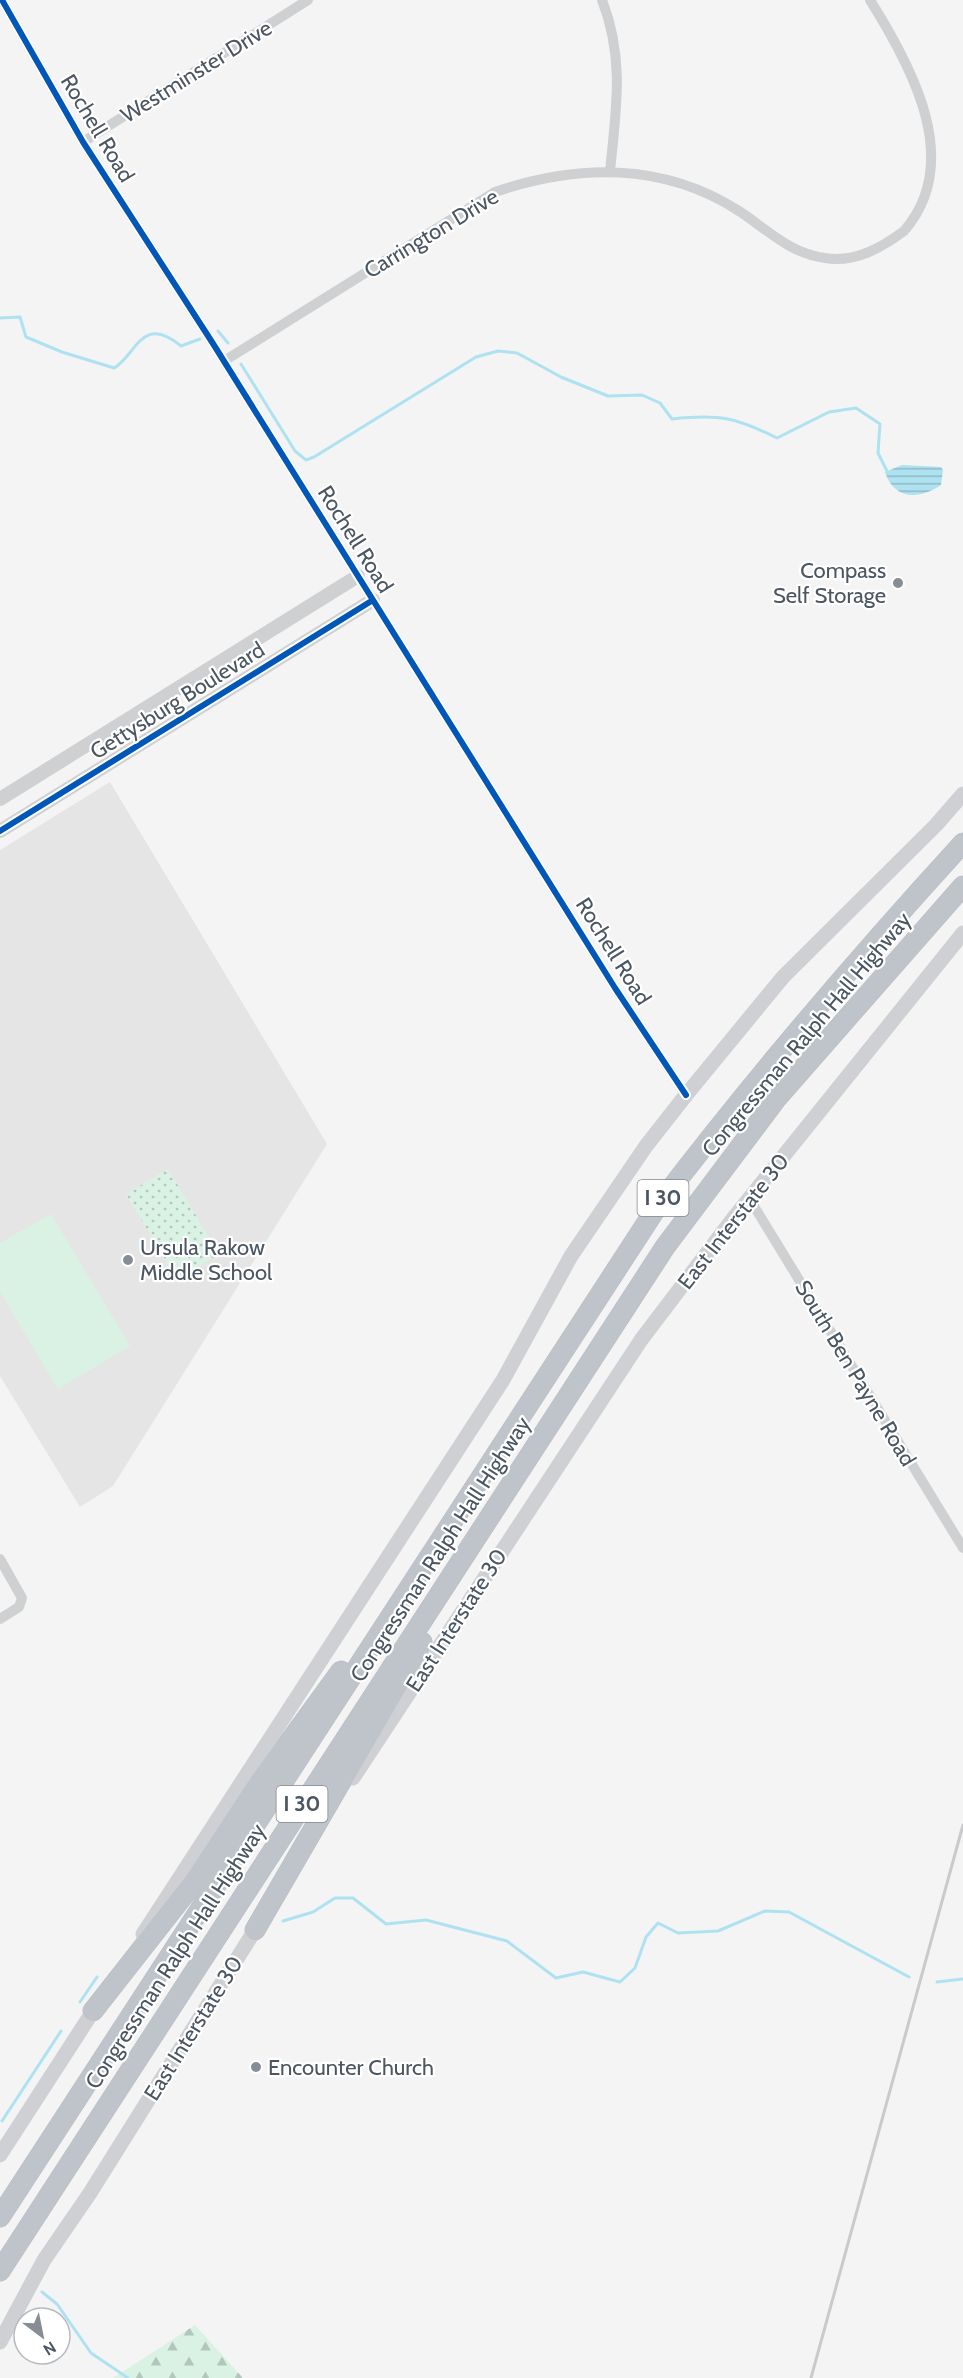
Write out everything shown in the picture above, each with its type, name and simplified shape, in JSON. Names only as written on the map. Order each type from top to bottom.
[{"type":"highway","name":"Congressman Ralph Hall Highway","points":[[0,2217],[659,1203],[736,1103],[790,1038],[963,843]]},
{"type":"highway","name":"Congressman Ralph Hall Highway","points":[[0,2271],[665,1247],[777,1098],[963,886]]},
{"type":"highway","points":[[255,1930],[428,1632],[606,1338]]},
{"type":"highway","points":[[93,2012],[195,1881],[260,1782],[333,1681],[408,1587]]},
{"type":"main road","points":[[0,2155],[503,1380],[571,1257],[639,1156],[783,977],[936,825],[963,794]]},
{"type":"main road","name":"East Interstate 30","points":[[0,2342],[44,2260],[87,2198],[255,1930],[597,1404],[641,1340],[750,1198],[963,933]]},
{"type":"street","name":"Rochell Road","points":[[2,0],[83,142],[224,361],[615,988],[686,1095]]},
{"type":"street","name":"Westminster Drive","points":[[83,142],[308,0]]},
{"type":"street","points":[[602,0],[617,51],[619,84],[610,171]]},
{"type":"street","points":[[870,0],[934,102]]},
{"type":"street","name":"Carrington Drive","points":[[224,361],[495,192],[531,180],[574,172],[610,171],[678,182],[737,210],[786,246],[827,259],[850,258],[871,252],[915,223],[936,200]]},
{"type":"street","name":"Gettysburg Boulevard","points":[[0,799],[358,576]]},
{"type":"street","name":"Gettysburg Boulevard","points":[[0,831],[373,600]]},
{"type":"street","name":"South Ben Payne Road","points":[[750,1198],[963,1548]]},
{"type":"street","points":[[0,1559],[20,1592],[22,1603],[0,1619]]},
{"type":"shaded area","name":"Ursula Rakow Middle School","points":[[110,782],[327,1144],[113,1486],[80,1507],[0,1376],[0,850]]},
{"type":"green space","points":[[168,1169],[219,1254],[177,1280],[126,1194]]},
{"type":"green space","points":[[51,1214],[130,1346],[58,1389],[0,1292],[0,1243]]},
{"type":"green space","points":[[195,2325],[243,2378],[113,2378]]},
{"type":"water","points":[[902,465],[941,467],[943,470],[941,485],[916,495],[901,492],[894,488],[885,472]]},
{"type":"waterway","points":[[0,318],[20,317],[26,337],[62,352],[114,368],[148,335],[157,334],[168,337],[181,346],[200,339]]},
{"type":"waterway","points":[[218,331],[228,343]]},
{"type":"waterway","points":[[241,364],[295,451],[306,460],[476,357],[498,351],[517,353],[561,377],[608,396],[642,395],[660,403],[672,419],[715,417],[738,421],[777,438],[829,412],[856,408],[880,424],[878,453],[888,473]]},
{"type":"waterway","points":[[283,1921],[313,1912],[335,1898],[353,1898],[386,1924],[426,1920],[507,1941],[556,1978],[583,1972],[620,1982],[635,1968],[646,1937],[658,1923],[678,1933],[718,1931],[765,1911],[789,1912],[909,1977]]},
{"type":"waterway","points":[[80,2002],[97,1977]]},
{"type":"waterway","points":[[937,1982],[963,1979]]},
{"type":"waterway","points":[[2,2121],[61,2031]]},
{"type":"waterway","points":[[42,2292],[57,2304],[91,2353],[128,2378]]},
{"type":"railway","points":[[811,2378],[963,1825]]},
{"type":"cycle path","points":[[2,0],[83,142],[212,342],[615,988],[686,1095]]},
{"type":"cycle path","points":[[0,831],[373,600]]},
{"type":"place","name":"Compass Self Storage","points":[[898,583]]},
{"type":"place","name":"Ursula Rakow Middle School","points":[[128,1260]]},
{"type":"place","name":"Encounter Church","points":[[256,2067]]}]
